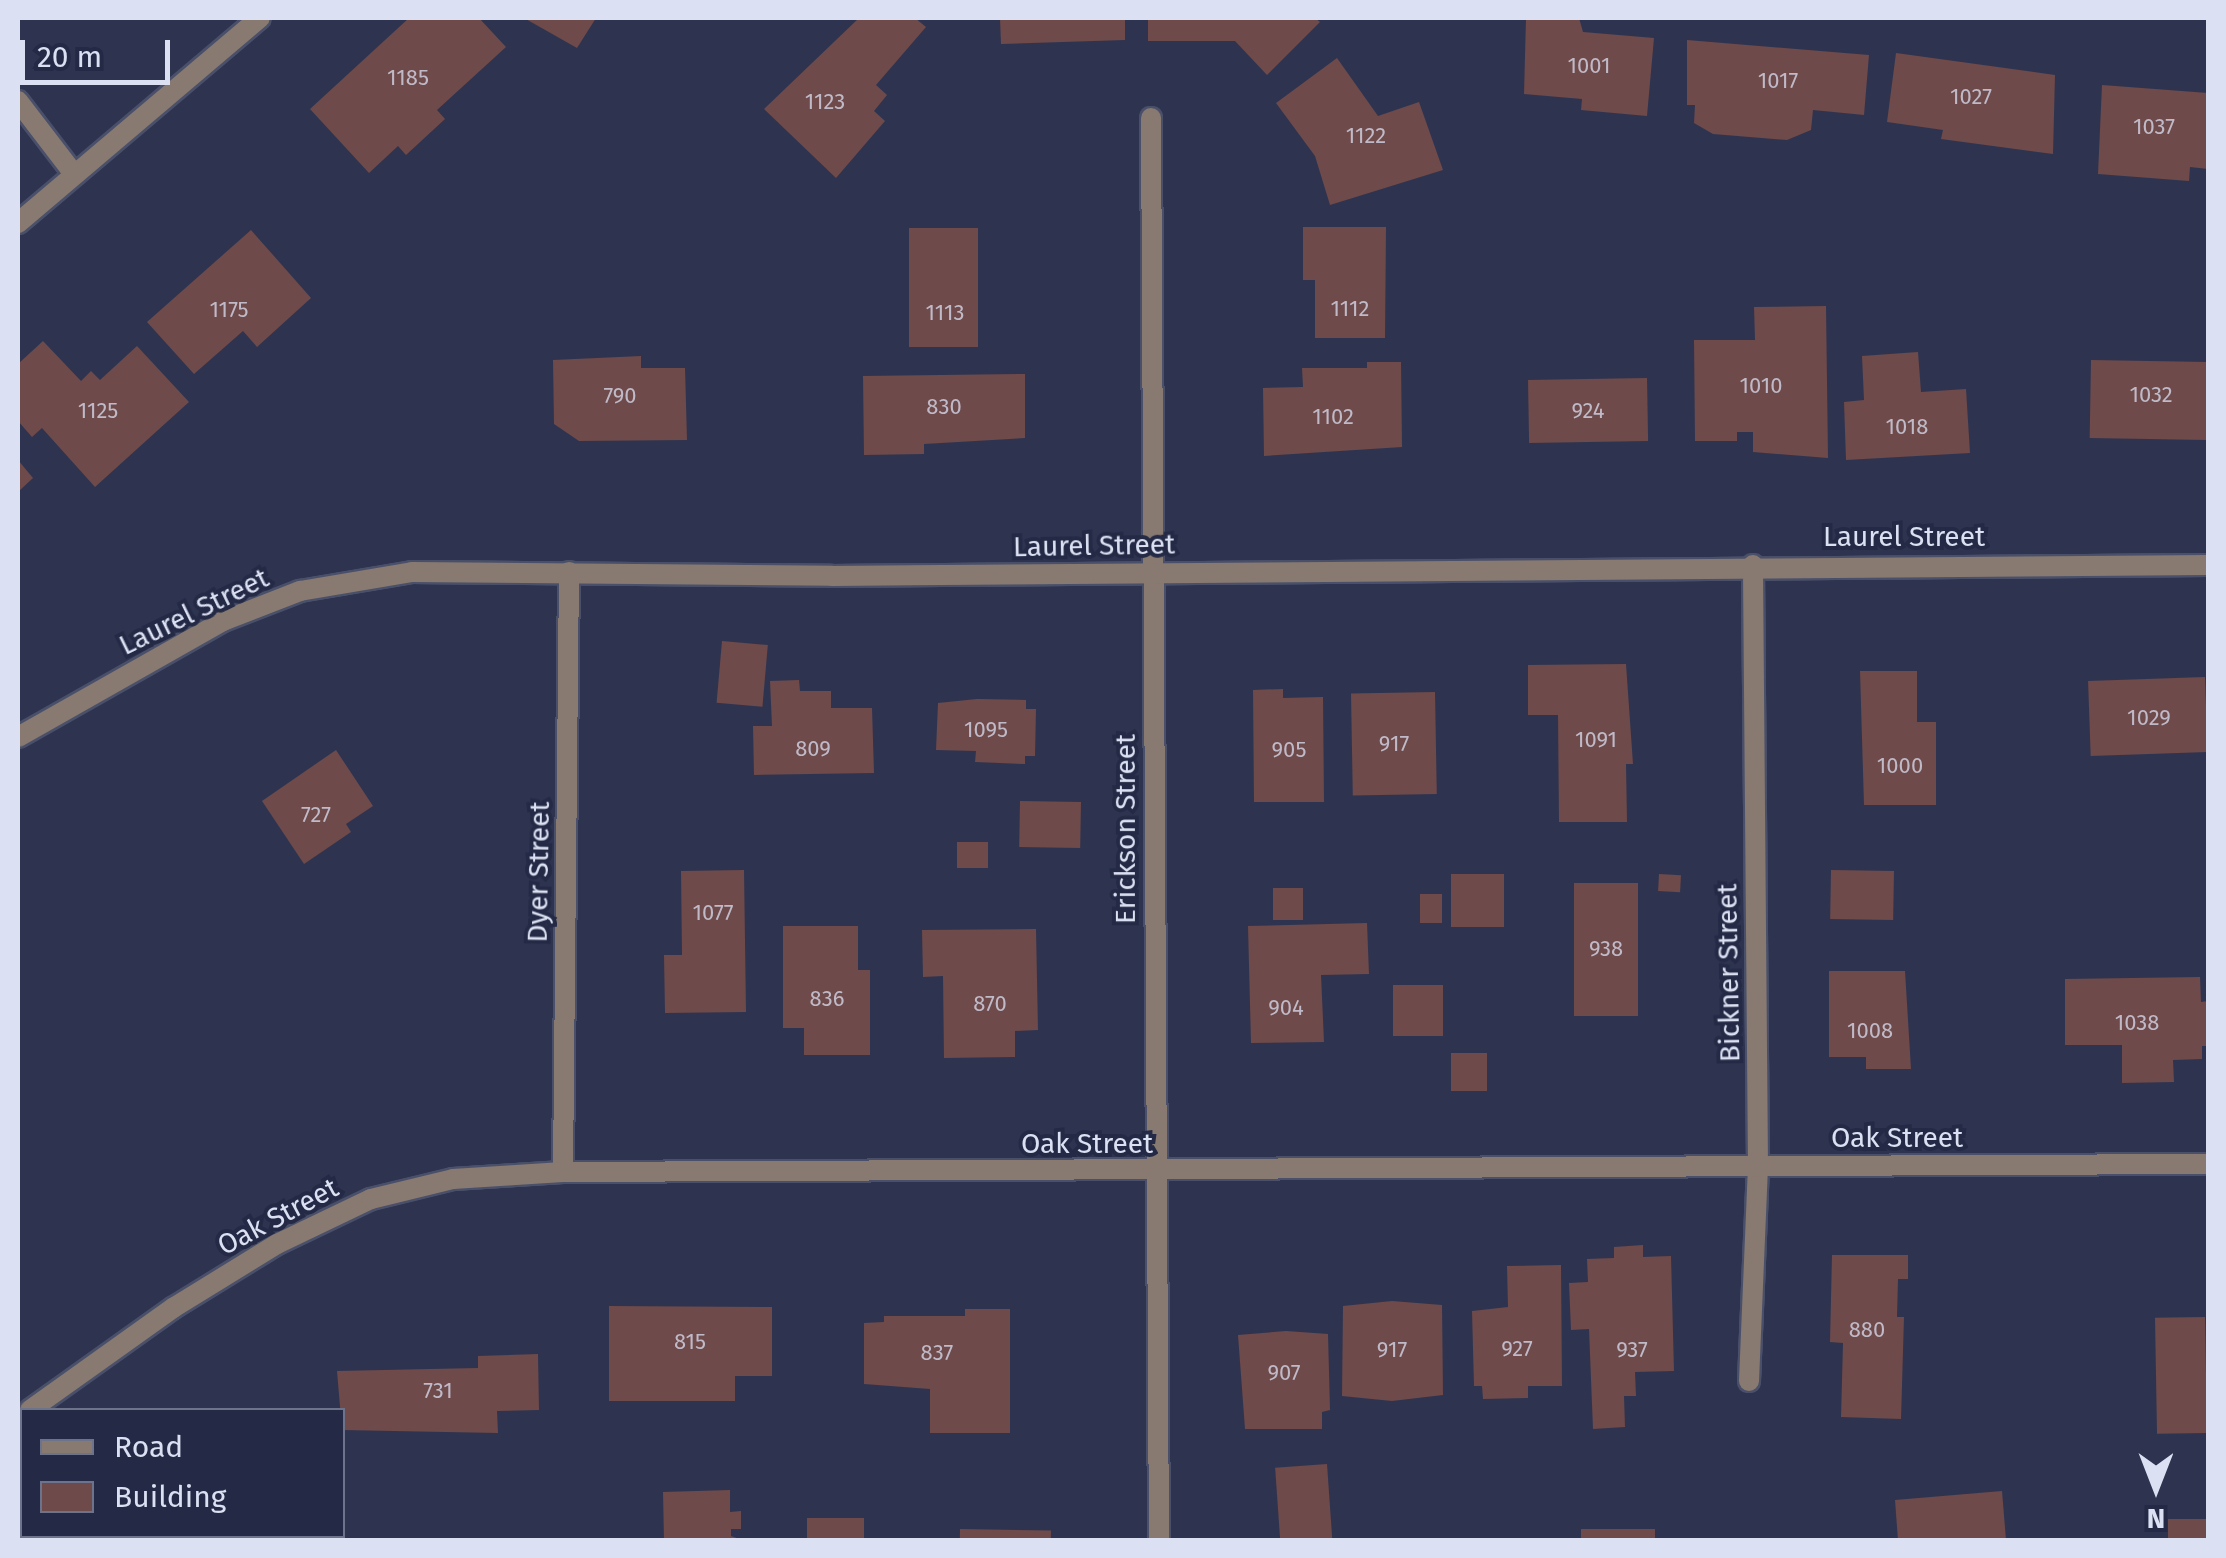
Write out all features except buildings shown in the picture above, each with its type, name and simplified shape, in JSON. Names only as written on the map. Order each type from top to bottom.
[{"type":"street","points":[[18,223],[260,18]]},
{"type":"street","points":[[18,102],[74,174]]},
{"type":"street","name":"Erickson Street","points":[[1152,118],[1154,1172],[1159,1540]]},
{"type":"street","name":"Laurel Street","points":[[18,738],[224,621],[300,591],[412,572],[1152,573],[1753,565],[2208,565]]},
{"type":"street","name":"Bickner Street","points":[[1749,1381],[1758,1166],[1753,565]]},
{"type":"street","name":"Dyer Street","points":[[563,1172],[569,572]]},
{"type":"street","name":"Oak Street","points":[[33,1408],[173,1308],[324,1220],[371,1199],[453,1179],[563,1172],[2208,1164]]}]
